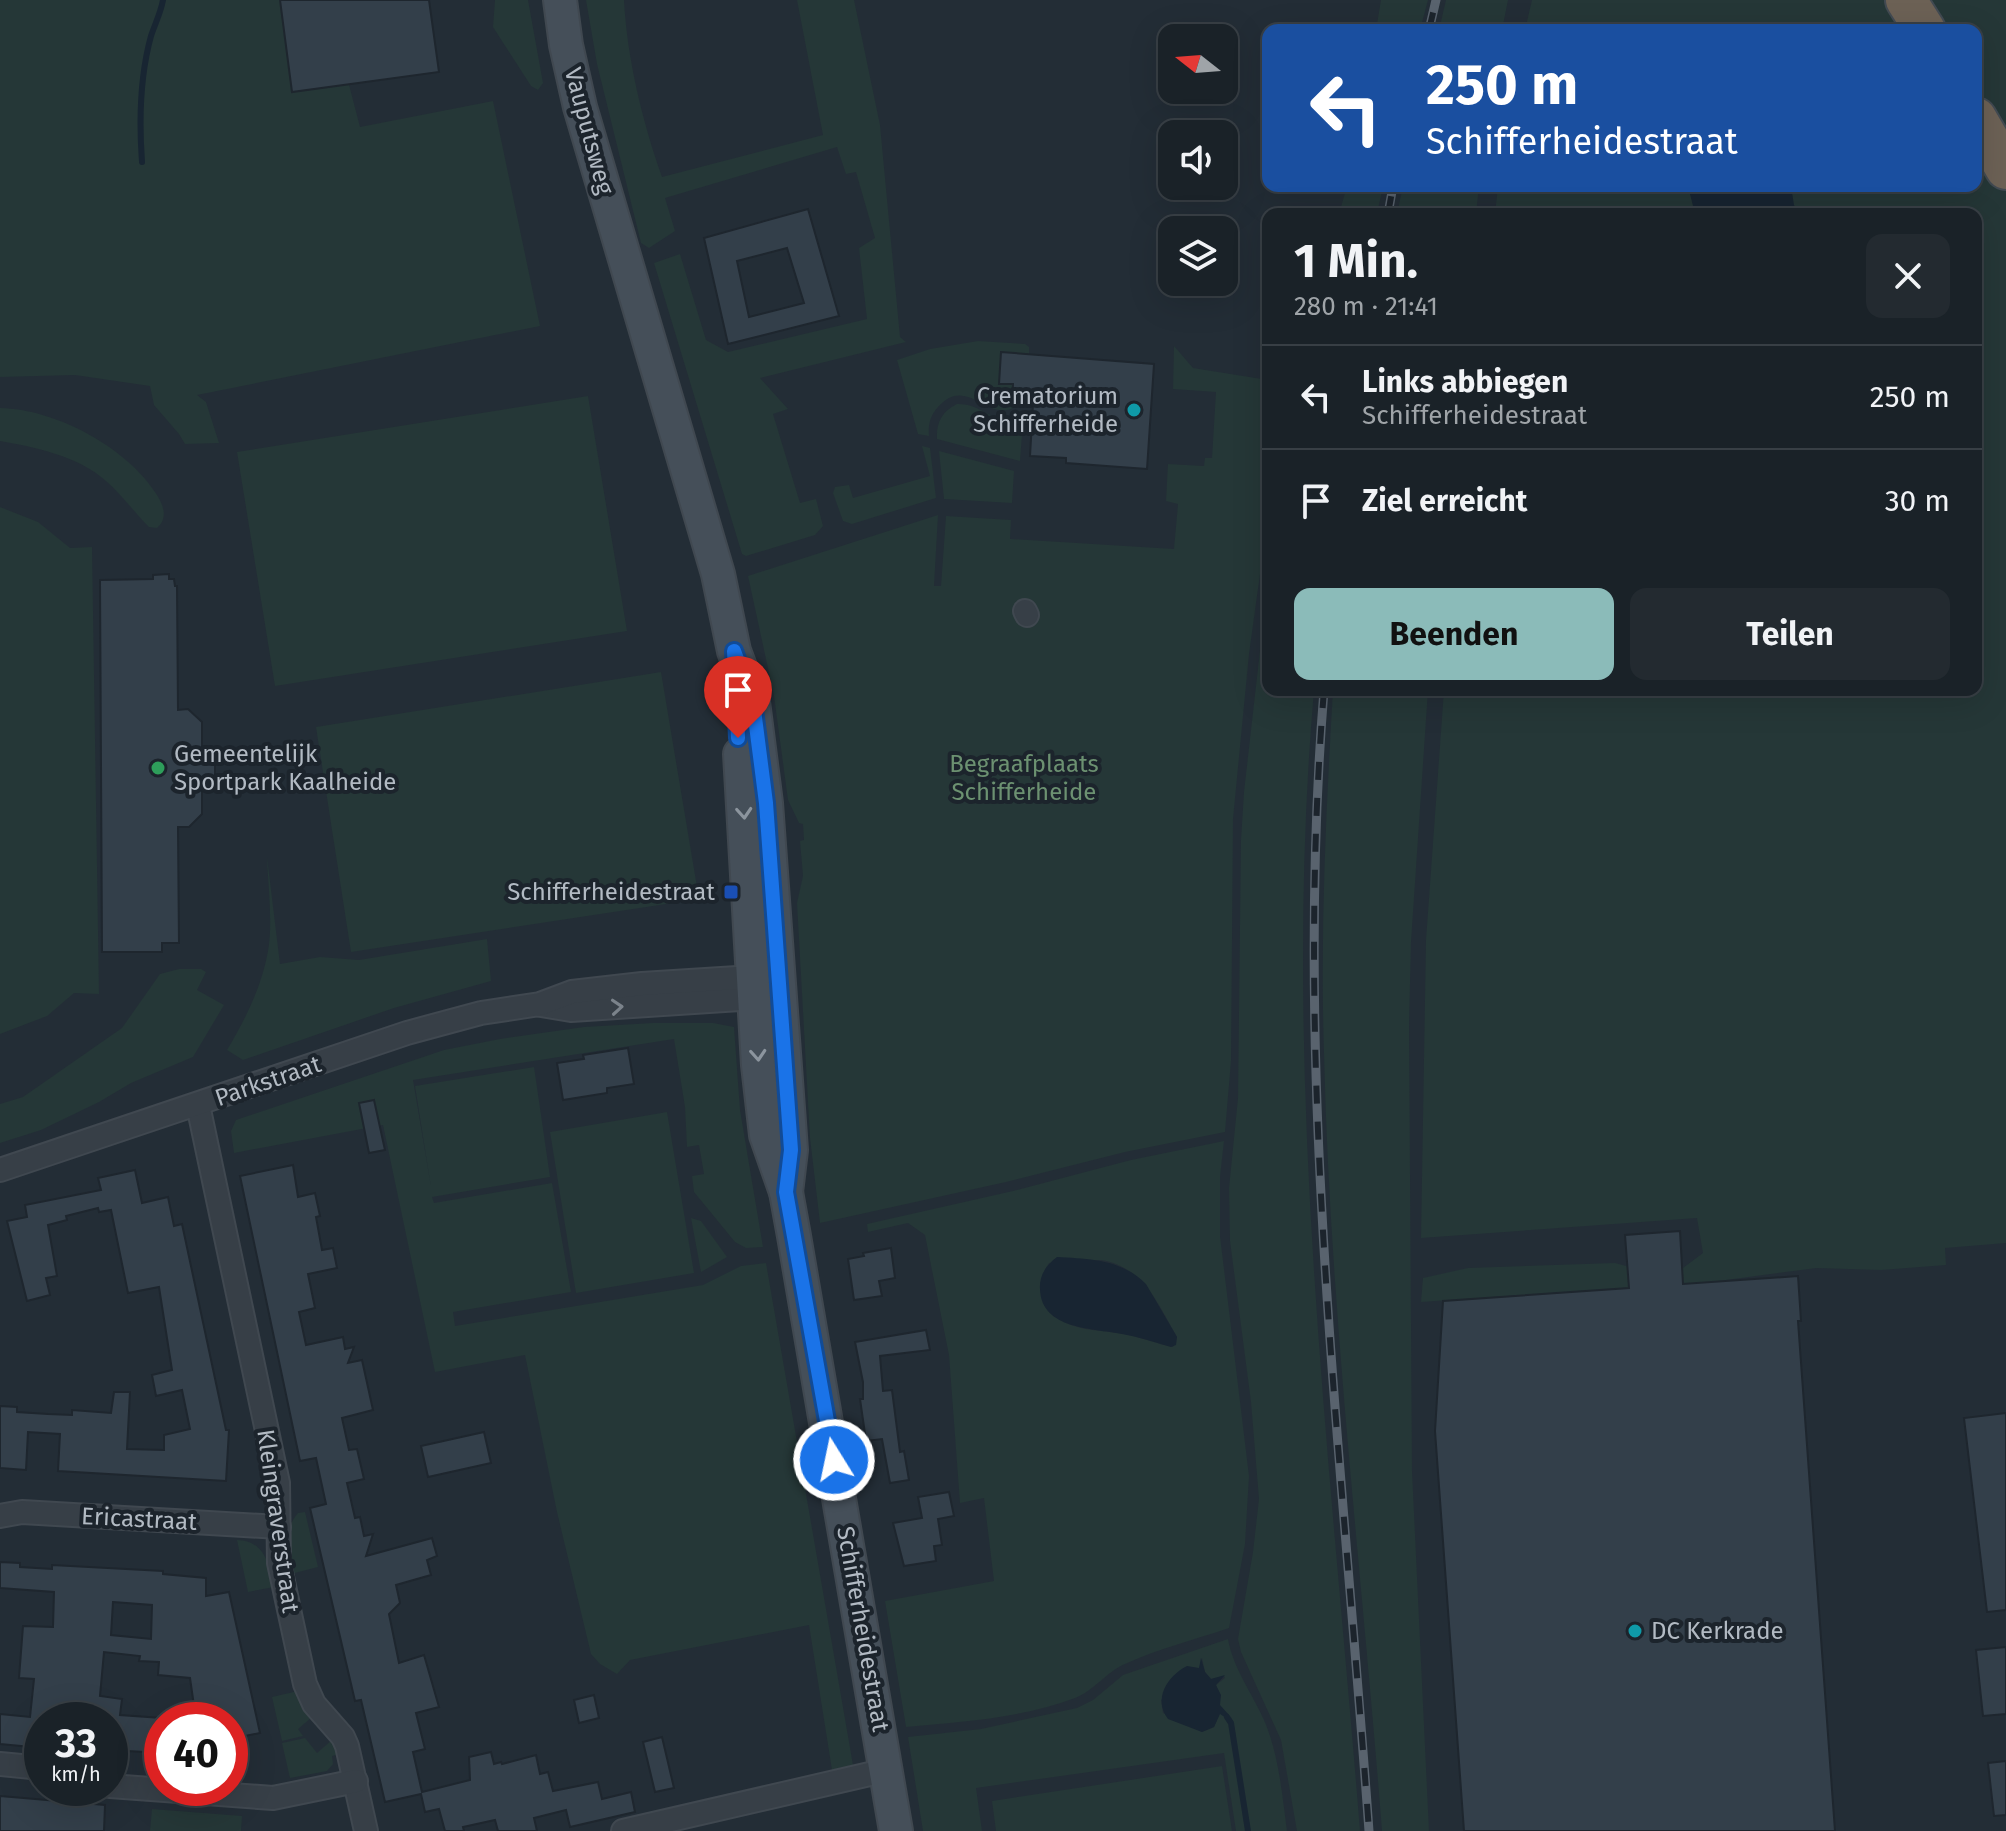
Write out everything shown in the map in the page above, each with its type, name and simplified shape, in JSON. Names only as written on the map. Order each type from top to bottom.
[{"type":"highway","points":[[1906,0],[1921,24]]},
{"type":"highway","points":[[1982,128],[2006,169]]},
{"type":"street","name":"Vauputsweg","points":[[560,0],[580,107],[625,261]]},
{"type":"street","name":"Schifferheidestraat","points":[[625,261],[718,574],[734,651],[762,986],[791,1150],[786,1192],[896,1831]]},
{"type":"street","name":"Parkstraat","points":[[0,1170],[407,1033],[481,1013],[540,1004],[572,992],[642,984],[762,986]]},
{"type":"street","name":"Kleingraverstraat","points":[[198,1105],[278,1483],[279,1563],[305,1684],[314,1704],[343,1737],[350,1755],[366,1831]]},
{"type":"street","name":"Ericastraat","points":[[0,1516],[22,1512],[279,1527]]},
{"type":"street","points":[[0,1764],[24,1766]]},
{"type":"street","points":[[623,1831],[887,1770]]},
{"type":"street","points":[[128,1787],[266,1798],[356,1781]]},
{"type":"green space","points":[[0,0],[342,0],[347,77],[360,127],[493,101],[540,326],[197,395],[206,402],[219,443],[185,444],[154,405],[150,386],[75,375],[0,377]]},
{"type":"green space","points":[[495,0],[528,0],[543,83],[538,90],[531,86],[493,27]]},
{"type":"green space","points":[[586,0],[624,0],[637,90],[662,177],[823,135],[797,0],[854,0],[880,125],[900,337],[906,342],[760,378],[788,409],[773,414],[800,503],[816,499],[823,526],[815,535],[746,556],[742,554],[654,263],[680,254],[706,340],[728,352],[867,319],[859,248],[875,238],[856,172],[846,174],[837,147],[665,198],[675,231],[649,248],[641,243],[597,64]]},
{"type":"green space","points":[[1381,0],[1428,0],[1422,24],[1377,24]]},
{"type":"green space","points":[[1446,0],[1508,0],[1503,24],[1440,24]]},
{"type":"green space","points":[[1532,0],[1895,0],[1910,24],[1526,24]]},
{"type":"green space","points":[[1912,0],[2006,0],[2006,154],[1982,115],[1982,24],[1926,24]]},
{"type":"green space","points":[[1982,146],[2006,186],[2006,1243],[1945,1248],[1946,1265],[1881,1270],[1816,1268],[1711,1282],[1421,1302],[1423,1278],[1468,1268],[1615,1263],[1652,1273],[1675,1274],[1703,1253],[1697,1218],[1421,1238],[1426,940],[1444,696],[1982,696],[1982,208],[1496,208],[1497,192],[1982,192]]},
{"type":"green space","points":[[1345,192],[1382,192],[1378,208],[1341,208]]},
{"type":"green space","points":[[1402,192],[1478,192],[1477,208],[1398,208]]},
{"type":"green space","points":[[978,341],[1025,344],[1029,347],[1029,354],[1001,353],[999,383],[1013,382],[1012,402],[1019,403],[1000,410],[970,397],[960,395],[949,398],[933,414],[929,436],[918,434],[897,360],[930,349]]},
{"type":"green space","name":"Begraafplaats Schifferheide","points":[[1174,346],[1193,368],[1262,379],[1262,560],[1249,654],[1233,819],[1231,1061],[1225,1132],[1125,1152],[820,1223],[810,1138],[797,903],[803,876],[800,841],[804,840],[803,824],[799,823],[788,800],[774,696],[748,576],[938,515],[934,586],[941,586],[946,516],[1011,520],[1010,539],[1174,549],[1178,504],[1166,501],[1168,464],[1204,466],[1205,458],[1212,458],[1216,392],[1173,389]]},
{"type":"green space","points":[[588,396],[627,631],[275,686],[237,452]]},
{"type":"green space","points":[[957,404],[973,407],[994,417],[1023,421],[1020,461],[937,439],[941,418]]},
{"type":"green space","points":[[0,408],[44,415],[89,434],[109,447],[144,478],[157,495],[164,512],[163,521],[157,528],[149,527],[112,486],[83,465],[42,450],[0,441]]},
{"type":"green space","points":[[922,446],[930,448],[936,498],[852,524],[843,521],[833,493],[835,487],[849,485],[853,498],[930,476]]},
{"type":"green space","points":[[939,451],[1014,471],[1012,503],[944,499]]},
{"type":"green space","points":[[0,507],[38,522],[70,548],[92,547],[99,994],[74,993],[47,1016],[0,1034]]},
{"type":"green space","points":[[1262,633],[1262,696],[1314,696],[1305,833],[1303,975],[1306,1118],[1313,1261],[1360,1831],[1297,1831],[1281,1740],[1238,1639],[1259,1499],[1251,1402],[1230,1241],[1229,1188],[1238,1098],[1244,792]]},
{"type":"green space","points":[[661,672],[699,899],[351,952],[316,727]]},
{"type":"green space","points":[[1333,696],[1428,696],[1411,942],[1409,1025],[1412,1471],[1429,1831],[1382,1831],[1348,1442],[1327,1150],[1323,962]]},
{"type":"green space","points":[[267,857],[280,964],[320,957],[359,960],[487,939],[491,981],[394,1008],[243,1060],[227,1050],[252,1002],[268,951]]},
{"type":"green space","points":[[179,969],[201,969],[206,972],[197,990],[224,1005],[193,1057],[131,1083],[41,1130],[0,1143],[0,1104],[23,1097],[122,1028],[160,974]]},
{"type":"green space","points":[[713,1023],[734,1027],[740,1110],[763,1247],[746,1248],[735,1242],[694,1192],[692,1176],[704,1174],[699,1145],[687,1147],[685,1107],[674,1039],[413,1080],[431,1187],[415,1086],[534,1067],[550,1177],[432,1197],[434,1203],[552,1183],[571,1292],[453,1312],[455,1326],[703,1285],[741,1266],[766,1263],[853,1765],[832,1770],[809,1625],[630,1660],[617,1674],[600,1664],[591,1654],[557,1512],[525,1355],[435,1372],[383,1125],[234,1153],[231,1131],[236,1120],[444,1050],[584,1027]]},
{"type":"green space","points":[[667,1112],[694,1273],[576,1293],[550,1132]]},
{"type":"green space","points":[[1224,1141],[1220,1177],[1220,1236],[1249,1476],[1245,1544],[1229,1628],[1125,1664],[1082,1695],[1055,1705],[992,1718],[906,1727],[885,1601],[994,1581],[984,1498],[960,1503],[949,1355],[925,1235],[908,1223],[868,1232],[867,1224],[1131,1160]],"holes":[[[1101,1260],[1116,1264],[1139,1279],[1156,1300],[1177,1337],[1173,1347],[1130,1335],[1074,1326],[1054,1316],[1043,1301],[1041,1283],[1049,1263]]]},
{"type":"green space","points":[[691,1218],[701,1221],[727,1257],[701,1272]]},
{"type":"green space","points":[[305,1512],[318,1567],[291,1574],[287,1535],[298,1513]]},
{"type":"green space","points":[[237,1540],[260,1549],[274,1587],[248,1592]]},
{"type":"green space","points":[[1228,1639],[1238,1670],[1269,1733],[1287,1831],[1236,1831],[1224,1753],[976,1788],[982,1831],[923,1831],[908,1737],[981,1729],[1077,1708],[1093,1700],[1123,1675]],"holes":[[[1202,1658],[1205,1672],[1211,1679],[1225,1678],[1216,1685],[1220,1706],[1214,1727],[1202,1732],[1163,1713],[1161,1700],[1199,1669]]]},
{"type":"green space","points":[[298,1691],[312,1717],[298,1729],[303,1736],[282,1741],[272,1697]]},
{"type":"green space","points":[[305,1738],[317,1753],[332,1740],[339,1754],[332,1756],[333,1764],[327,1771],[290,1778],[282,1743]]},
{"type":"green space","points":[[1222,1766],[1232,1831],[996,1831],[992,1801]]},
{"type":"green space","points":[[152,1809],[242,1816],[241,1831],[150,1831]]},
{"type":"water","points":[[1690,192],[1792,192],[1796,208],[1694,208]]},
{"type":"water","points":[[1057,1257],[1104,1262],[1136,1276],[1146,1284],[1177,1337],[1176,1345],[1171,1347],[1059,1320],[1049,1312],[1040,1289],[1044,1271]]},
{"type":"water","points":[[1201,1658],[1205,1672],[1211,1679],[1225,1675],[1216,1685],[1221,1695],[1220,1705],[1229,1715],[1226,1718],[1220,1714],[1214,1727],[1202,1732],[1168,1719],[1162,1704],[1164,1689],[1173,1676],[1187,1666],[1199,1668]]},
{"type":"building","points":[[280,0],[429,0],[439,72],[292,92]]},
{"type":"building","points":[[808,209],[839,316],[728,344],[704,238]],"holes":[[[787,248],[804,303],[749,317],[737,261]]]},
{"type":"building","name":"Crematorium Schifferheide","points":[[1001,352],[1154,364],[1147,469],[1066,463],[1066,458],[1030,456],[1033,404],[1012,403],[1013,384],[999,384]]},
{"type":"building","name":"Gemeentelijk Sportpark Kaalheide","points":[[169,574],[169,579],[174,579],[177,586],[178,710],[188,709],[202,722],[202,758],[215,758],[215,778],[202,778],[202,814],[189,827],[178,827],[179,943],[162,943],[162,952],[102,952],[100,580],[153,579],[153,575]]},
{"type":"building","points":[[628,1048],[634,1084],[607,1088],[607,1093],[563,1100],[557,1063],[584,1059],[583,1055]]},
{"type":"building","points":[[374,1100],[385,1150],[369,1153],[359,1103]]},
{"type":"building","points":[[293,1165],[298,1197],[315,1193],[322,1250],[333,1248],[337,1268],[308,1274],[315,1308],[299,1312],[306,1345],[343,1337],[345,1349],[354,1347],[348,1363],[362,1360],[373,1410],[342,1418],[349,1450],[357,1449],[364,1479],[347,1483],[355,1518],[360,1517],[364,1536],[373,1534],[366,1556],[432,1538],[437,1556],[427,1560],[431,1575],[396,1585],[400,1603],[389,1614],[399,1663],[424,1655],[439,1707],[416,1713],[425,1749],[413,1752],[422,1792],[470,1780],[469,1757],[491,1752],[494,1764],[502,1764],[536,1755],[540,1774],[548,1772],[553,1791],[598,1782],[602,1799],[631,1792],[635,1812],[570,1827],[566,1810],[534,1818],[537,1831],[498,1831],[495,1820],[463,1827],[464,1831],[445,1831],[439,1809],[425,1812],[421,1794],[385,1802],[361,1700],[355,1701],[310,1508],[326,1504],[316,1458],[300,1461],[240,1176]]},
{"type":"building","points":[[135,1170],[142,1203],[168,1197],[174,1226],[182,1224],[226,1430],[229,1430],[226,1481],[58,1471],[60,1434],[28,1432],[26,1470],[0,1468],[0,1406],[17,1407],[17,1412],[48,1414],[72,1415],[72,1410],[111,1413],[114,1392],[130,1392],[127,1449],[164,1450],[164,1435],[190,1429],[182,1390],[156,1396],[152,1375],[172,1370],[159,1287],[128,1293],[111,1210],[99,1212],[98,1208],[66,1216],[67,1220],[48,1225],[57,1276],[46,1278],[50,1295],[27,1301],[7,1221],[27,1217],[25,1205],[101,1190],[98,1178]]},
{"type":"building","name":"DC Kerkrade","points":[[1680,1231],[1683,1284],[1798,1276],[1801,1321],[1798,1321],[1835,1831],[1464,1831],[1435,1431],[1443,1301],[1629,1288],[1625,1235]]},
{"type":"building","points":[[891,1248],[895,1278],[879,1281],[882,1296],[854,1300],[848,1259]]},
{"type":"building","points":[[926,1330],[930,1350],[880,1356],[883,1391],[892,1390],[900,1452],[904,1451],[909,1480],[890,1483],[882,1439],[866,1441],[860,1399],[863,1399],[863,1382],[855,1342]]},
{"type":"building","points":[[2006,1413],[2006,1610],[1987,1612],[1964,1418]]},
{"type":"building","points":[[484,1432],[491,1463],[428,1477],[421,1446]]},
{"type":"building","points":[[949,1492],[954,1516],[938,1519],[942,1545],[934,1546],[936,1561],[904,1566],[893,1523],[922,1518],[918,1497]]},
{"type":"building","points":[[0,1562],[52,1569],[52,1565],[163,1571],[163,1574],[206,1578],[206,1596],[229,1592],[260,1733],[248,1735],[248,1702],[193,1702],[190,1678],[158,1675],[159,1662],[139,1661],[140,1656],[104,1652],[100,1696],[122,1699],[122,1702],[32,1702],[34,1679],[19,1678],[23,1626],[53,1627],[54,1592],[0,1588]],"holes":[[[113,1602],[152,1605],[151,1639],[111,1635]]]},
{"type":"building","points":[[2006,1647],[2006,1714],[1983,1716],[1976,1650]]},
{"type":"building","points":[[594,1695],[599,1718],[579,1723],[574,1700]]},
{"type":"building","points":[[0,1714],[24,1716],[24,1746],[0,1744]]},
{"type":"building","points":[[128,1716],[144,1717],[144,1752],[128,1751]]},
{"type":"building","points":[[662,1737],[674,1788],[655,1792],[643,1742]]},
{"type":"building","points":[[2006,1761],[2006,1815],[1994,1816],[1988,1763]]},
{"type":"building","points":[[0,1796],[24,1798],[24,1806],[105,1806],[104,1831],[0,1831]]},
{"type":"waterway","points":[[142,162],[141,115],[145,67],[163,0]]},
{"type":"waterway","points":[[1227,1717],[1231,1723],[1248,1831]]},
{"type":"railway","points":[[1430,24],[1436,0]]},
{"type":"railway","points":[[1389,208],[1392,192]]},
{"type":"railway","points":[[1324,696],[1316,833],[1314,976],[1317,1118],[1335,1403],[1369,1831]]},
{"type":"place","name":"Crematorium Schifferheide","points":[[1134,410]]},
{"type":"place","name":"Gemeentelijk Sportpark Kaalheide","points":[[158,768]]},
{"type":"place","name":"Schifferheidestraat","points":[[731,892]]},
{"type":"place","name":"DC Kerkrade","points":[[1635,1631]]},
{"type":"route","points":[[738,738],[734,651],[753,702],[766,803],[791,1150],[786,1192],[834,1460]]}]
